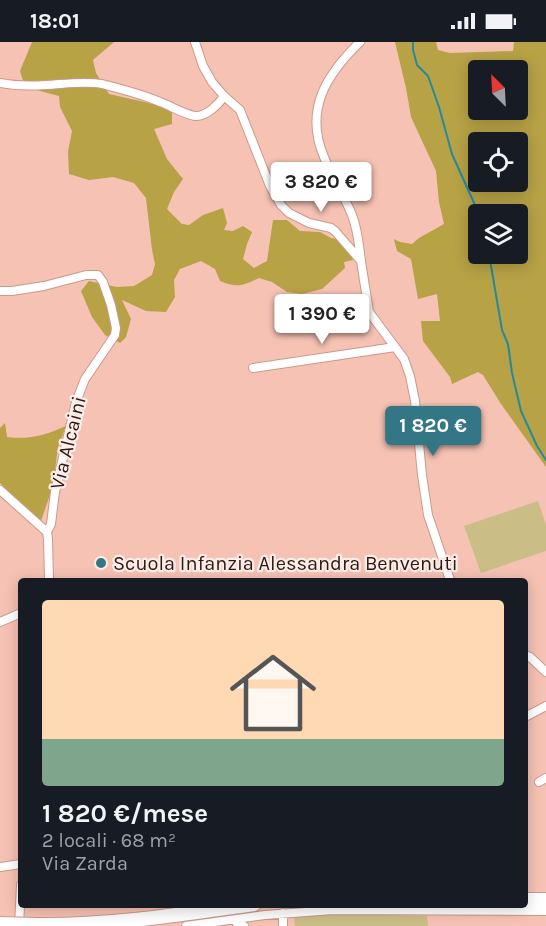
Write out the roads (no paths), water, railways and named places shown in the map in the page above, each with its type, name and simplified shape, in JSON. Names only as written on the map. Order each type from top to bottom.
[{"type":"highway","points":[[528,893],[546,893]]},
{"type":"highway","points":[[528,900],[546,900]]},
{"type":"highway","points":[[0,924],[102,916],[165,908]]},
{"type":"highway","points":[[0,917],[67,926],[223,908]]},
{"type":"street","points":[[195,42],[203,66],[212,82],[240,110],[270,186],[281,205],[289,213],[309,223],[331,228],[361,261]]},
{"type":"street","points":[[360,42],[339,64],[321,93],[316,132],[321,152],[353,217],[369,312],[404,359],[410,376],[428,515],[449,578]]},
{"type":"street","points":[[0,83],[15,86],[100,84],[159,101],[196,116],[219,104],[224,96]]},
{"type":"street","name":"Via Alcaini","points":[[0,291],[44,286],[86,274],[98,275],[104,282],[116,328],[115,335],[85,379],[76,402],[55,492],[51,524],[47,532],[49,578]]},
{"type":"street","points":[[253,368],[395,347]]},
{"type":"street","points":[[0,490],[47,532]]},
{"type":"street","points":[[0,622],[18,614]]},
{"type":"street","points":[[528,657],[546,672]]},
{"type":"street","points":[[528,715],[546,706]]},
{"type":"street","points":[[0,867],[18,864]]},
{"type":"street","points":[[19,926],[20,908]]},
{"type":"street","points":[[186,926],[223,923],[236,918],[283,913],[360,909],[546,912]]},
{"type":"street","points":[[283,913],[283,926]]},
{"type":"street","points":[[236,918],[237,924],[244,926]]},
{"type":"waterway","points":[[413,42],[417,65],[428,76],[452,154],[474,204]]},
{"type":"waterway","points":[[491,264],[502,330],[508,344],[521,411],[546,460]]},
{"type":"place","name":"Scuola Infanzia Alessandra Benvenuti","points":[[101,563]]}]
